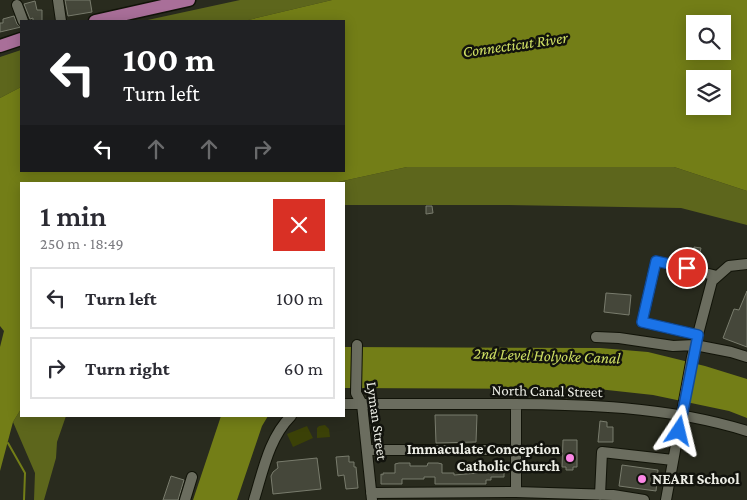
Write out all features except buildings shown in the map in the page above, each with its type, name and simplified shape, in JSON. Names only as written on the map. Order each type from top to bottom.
[{"type":"main road","points":[[99,20],[159,3],[190,0]]},
{"type":"main road","points":[[0,46],[20,40]]},
{"type":"street","points":[[58,0],[61,20]]},
{"type":"street","points":[[18,5],[23,20]]},
{"type":"street","points":[[717,276],[656,261],[642,322],[747,357]]},
{"type":"street","points":[[666,500],[692,360],[712,281],[729,266],[747,264]]},
{"type":"street","points":[[596,337],[620,338],[673,346],[697,340]]},
{"type":"street","name":"Lyman Street","points":[[356,345],[356,393],[362,404],[372,496]]},
{"type":"street","name":"North Canal Street","points":[[345,404],[597,406],[682,416],[747,431]]},
{"type":"street","points":[[516,404],[516,492]]},
{"type":"street","points":[[254,500],[271,448],[280,428],[290,417]]},
{"type":"street","points":[[367,450],[516,450]]},
{"type":"street","points":[[600,495],[602,452],[673,460]]},
{"type":"street","points":[[185,500],[192,477]]},
{"type":"street","points":[[372,496],[516,492],[563,497],[613,495],[644,500]]},
{"type":"shaded area","points":[[240,0],[332,0],[248,20],[148,20]]},
{"type":"shaded area","points":[[20,50],[20,88],[0,98],[0,57]]},
{"type":"shaded area","points":[[407,167],[674,167],[747,191],[747,225],[681,208],[345,205],[345,182],[338,182]]},
{"type":"shaded area","points":[[20,411],[20,417],[66,417],[57,442],[56,458],[44,500],[34,500],[35,473],[13,422]]},
{"type":"shaded area","points":[[325,425],[329,429],[330,437],[317,438],[317,428]]},
{"type":"shaded area","points":[[307,426],[313,438],[293,447],[287,434]]},
{"type":"water","name":"Connecticut River","points":[[332,0],[747,0],[747,191],[674,167],[407,167],[338,182],[20,182],[20,411],[13,422],[0,471],[0,347],[4,331],[0,326],[0,98],[20,88],[20,172],[345,172],[345,20],[248,20]]},
{"type":"water","name":"2nd Level Holyoke Canal","points":[[345,347],[600,348],[648,352],[747,379],[747,418],[729,411],[653,395],[598,389],[345,388]]},
{"type":"water","points":[[221,417],[267,417],[262,426],[237,500],[193,500]]},
{"type":"waterway","points":[[8,443],[25,473],[24,500]]},
{"type":"place","name":"Immaculate Conception Catholic Church","points":[[570,458]]},
{"type":"place","name":"NEARI School","points":[[642,479]]},
{"type":"route","points":[[679,431],[692,357],[698,335],[642,322],[656,261],[687,268]]}]
